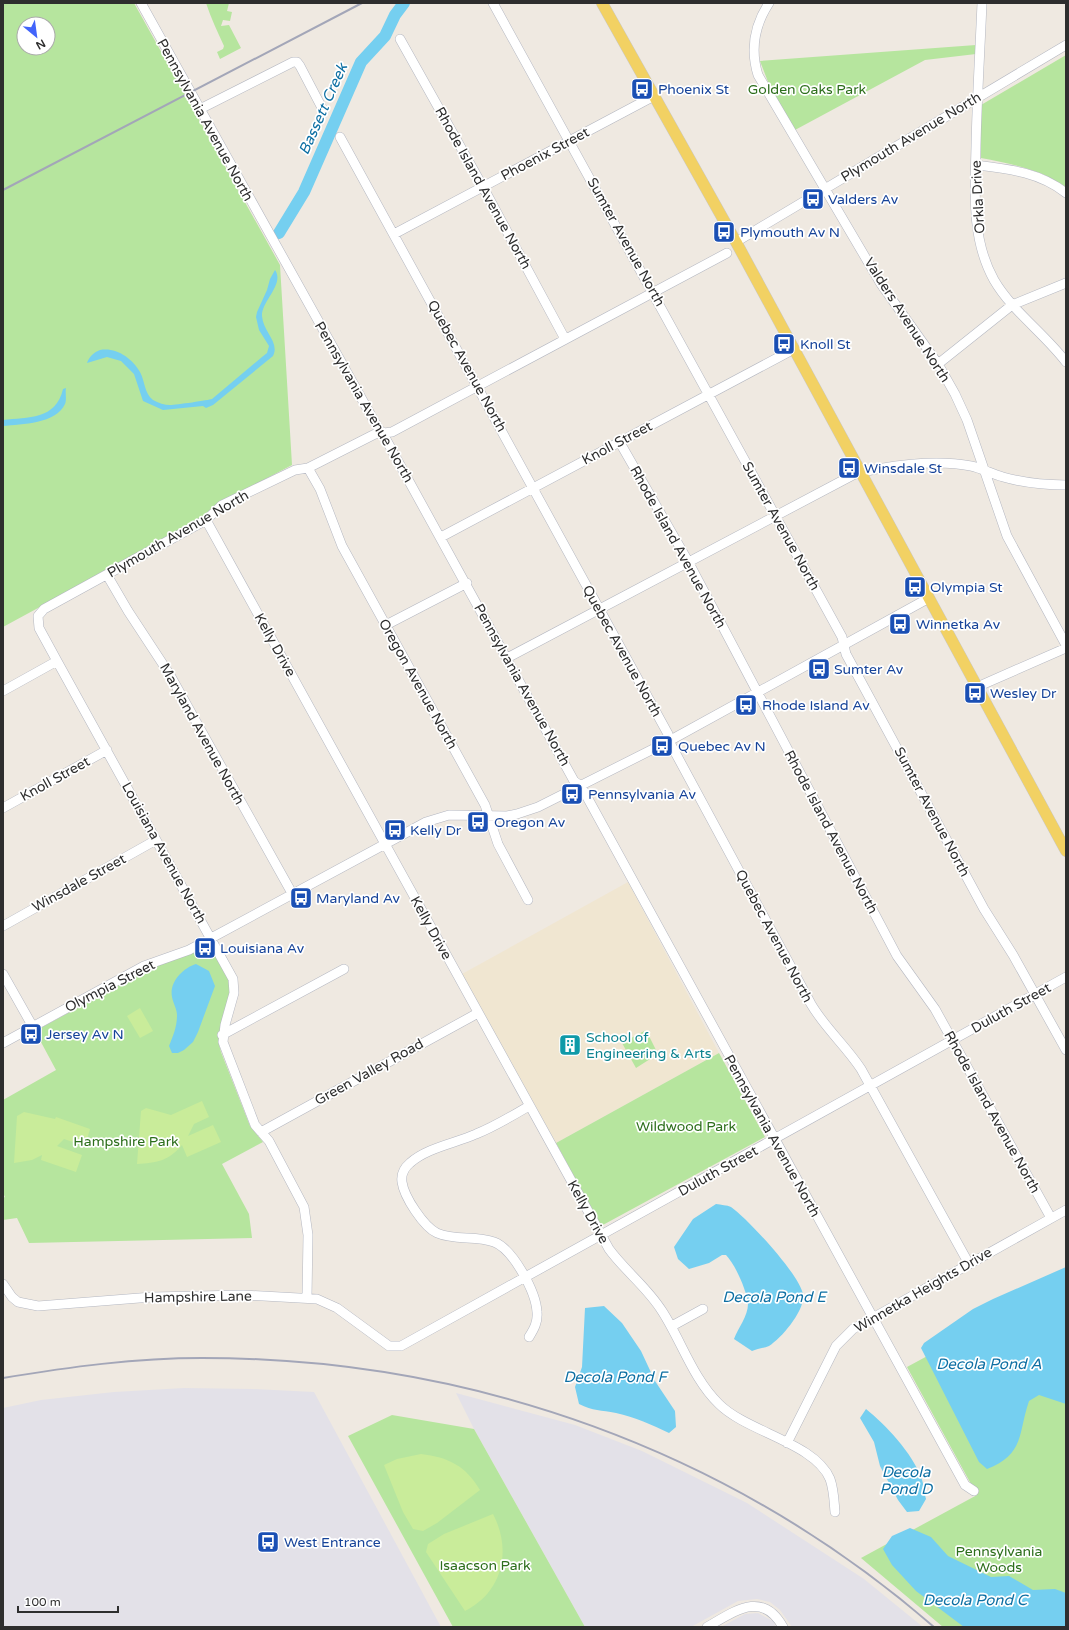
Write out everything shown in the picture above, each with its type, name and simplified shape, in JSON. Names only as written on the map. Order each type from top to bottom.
[{"type":"main road","points":[[602,3],[736,242],[1066,851]]},
{"type":"street","name":"Pennsylvania Avenue North","points":[[141,3],[315,318],[378,428],[383,434],[467,583],[574,781],[581,786],[774,1140],[965,1485],[974,1491]]},
{"type":"street","name":"Sumter Avenue North","points":[[493,3],[654,292],[842,637],[846,654],[980,902],[1035,994],[1066,1050]]},
{"type":"street","name":"Valders Avenue North","points":[[769,3],[759,20],[755,34],[754,62],[764,88],[881,284],[938,364],[967,420],[1007,536],[1066,647]]},
{"type":"street","name":"Orkla Drive","points":[[982,3],[977,98],[975,197],[979,237],[985,260],[994,279],[1012,305],[1042,334],[1066,362]]},
{"type":"street","name":"Rhode Island Avenue North","points":[[400,39],[483,187],[565,339]]},
{"type":"street","name":"Plymouth Avenue North","points":[[736,242],[1066,45]]},
{"type":"street","points":[[200,109],[289,62],[297,62],[300,66],[322,108]]},
{"type":"street","name":"Phoenix Street","points":[[394,234],[654,96]]},
{"type":"street","name":"Quebec Avenue North","points":[[340,137],[668,734],[669,741],[811,1004],[819,1017],[853,1055],[969,1264]]},
{"type":"street","points":[[976,165],[1026,172],[1043,178],[1066,193]]},
{"type":"street","name":"Plymouth Avenue North","points":[[38,616],[44,609],[206,520],[222,505],[295,470],[308,468],[376,434],[392,432],[727,253]]},
{"type":"street","points":[[938,364],[1012,305],[1066,283]]},
{"type":"street","name":"Knoll Street","points":[[441,537],[794,349]]},
{"type":"street","name":"Rhode Island Avenue North","points":[[619,441],[689,563],[756,693],[897,956],[935,1009],[1051,1218]]},
{"type":"street","points":[[507,658],[861,473],[892,465],[934,464],[971,466],[1024,482],[1066,485]]},
{"type":"street","name":"Oregon Avenue North","points":[[308,468],[320,489],[342,546],[485,806],[498,844],[528,900]]},
{"type":"street","name":"Kelly Drive","points":[[206,520],[601,1236],[620,1263],[653,1297],[672,1326],[701,1381],[719,1404],[744,1422],[787,1443],[817,1462],[825,1469],[830,1480],[835,1512]]},
{"type":"street","name":"Maryland Avenue North","points":[[107,575],[128,611],[170,675],[293,895]]},
{"type":"street","points":[[386,625],[467,583]]},
{"type":"street","name":"Olympia Street","points":[[3,1044],[144,966],[189,950],[438,817],[449,815],[517,814],[581,786],[669,741],[929,598]]},
{"type":"street","name":"Louisiana Avenue North","points":[[38,616],[39,628],[231,973],[235,986],[222,1035],[225,1050],[255,1125],[269,1141],[304,1207],[308,1234],[307,1298]]},
{"type":"street","points":[[977,688],[1066,647]]},
{"type":"street","points":[[3,691],[57,661]]},
{"type":"street","name":"Knoll Street","points":[[3,808],[107,750]]},
{"type":"street","name":"Winsdale Street","points":[[3,926],[156,840]]},
{"type":"street","points":[[222,1035],[344,969]]},
{"type":"street","points":[[3,974],[33,1027]]},
{"type":"street","name":"Duluth Street","points":[[389,1346],[401,1346],[1066,977]]},
{"type":"street","name":"Green Valley Road","points":[[261,1132],[478,1013]]},
{"type":"street","points":[[529,1106],[489,1128],[474,1135],[447,1143],[410,1162],[402,1174],[404,1188],[421,1219],[431,1230],[447,1236],[486,1240],[502,1246],[513,1258],[535,1300],[537,1312],[535,1327],[529,1337]]},
{"type":"street","name":"Winnetka Heights Drive","points":[[787,1443],[836,1346],[853,1329],[1066,1210]]},
{"type":"street","name":"Hampshire Lane","points":[[3,1284],[12,1297],[18,1302],[38,1306],[152,1297],[242,1296],[307,1298],[327,1303],[337,1308],[389,1346]]},
{"type":"street","points":[[672,1326],[703,1309]]},
{"type":"street","points":[[708,1627],[746,1607],[763,1607],[776,1615],[784,1627]]},
{"type":"shaded area","points":[[628,882],[719,1053],[556,1143],[462,974]]},
{"type":"shaded area","points":[[184,1388],[314,1392],[441,1627],[3,1627],[3,1408],[41,1400],[114,1392]]},
{"type":"shaded area","points":[[456,1393],[575,1425],[642,1451],[747,1503],[864,1579],[923,1627],[792,1627],[780,1610],[770,1602],[757,1599],[738,1601],[691,1627],[585,1627],[474,1429]]},
{"type":"shaded area","points":[[758,1613],[773,1621],[776,1627],[721,1627],[745,1614]]},
{"type":"green space","points":[[3,3],[134,3],[280,265],[292,465],[224,501],[189,526],[3,627]]},
{"type":"green space","points":[[206,3],[229,3],[227,11],[232,12],[230,21],[223,20],[221,26],[229,25],[241,48],[220,59],[217,52],[223,49],[224,46]]},
{"type":"green space","name":"Golden Oaks Park","points":[[976,45],[976,54],[925,60],[795,130],[770,87],[760,61]]},
{"type":"green space","points":[[1066,55],[1066,187],[1036,171],[981,158],[981,105]]},
{"type":"green space","name":"Hampshire Park","points":[[208,947],[211,948],[229,980],[230,991],[219,1044],[221,1052],[250,1126],[263,1142],[222,1164],[249,1214],[252,1238],[29,1243],[17,1218],[3,1220],[3,1198],[5,1197],[3,1193],[3,1100],[56,1070],[35,1031],[147,970]]},
{"type":"green space","points":[[140,1008],[153,1031],[140,1038],[127,1016]]},
{"type":"green space","points":[[646,1030],[658,1054],[636,1068],[622,1043]]},
{"type":"green space","name":"Wildwood Park","points":[[719,1053],[765,1137],[601,1226],[556,1143]]},
{"type":"green space","points":[[202,1101],[209,1117],[194,1124],[188,1136],[213,1125],[221,1142],[187,1157],[182,1145],[167,1158],[156,1162],[137,1164],[141,1111],[146,1108],[171,1115]]},
{"type":"green space","points":[[24,1112],[55,1119],[56,1117],[90,1129],[85,1146],[64,1139],[57,1146],[82,1155],[76,1172],[41,1160],[42,1155],[32,1160],[14,1163],[17,1116]]},
{"type":"green space","name":"Pennsylvania Woods","points":[[1066,1281],[1066,1627],[943,1627],[861,1558],[977,1495],[907,1367]]},
{"type":"green space","name":"Isaacson Park","points":[[392,1415],[474,1429],[585,1627],[453,1627],[348,1436]]},
{"type":"green space","points":[[421,1454],[448,1460],[455,1464],[469,1475],[480,1490],[437,1523],[423,1531],[413,1529],[403,1512],[384,1465],[397,1459]]},
{"type":"green space","points":[[493,1514],[499,1528],[502,1542],[503,1556],[500,1569],[496,1581],[488,1593],[478,1603],[465,1611],[426,1552],[428,1544],[444,1534]]},
{"type":"water","points":[[275,270],[277,281],[265,305],[262,316],[265,327],[273,341],[275,351],[273,356],[213,405],[206,408],[203,406],[163,410],[143,401],[134,374],[121,361],[107,357],[87,363],[94,353],[100,350],[112,350],[118,352],[133,362],[142,376],[148,394],[155,401],[170,405],[212,399],[267,353],[269,346],[259,330],[256,317],[270,279]]},
{"type":"water","points":[[66,388],[65,404],[61,411],[54,416],[38,422],[3,426],[3,420],[31,417],[48,412],[59,399],[63,389]]},
{"type":"water","points":[[196,964],[209,971],[215,986],[193,1042],[184,1050],[178,1053],[172,1053],[169,1046],[176,1027],[177,1019],[172,997],[173,986],[178,976],[182,972]]},
{"type":"water","name":"Decola Pond E","points":[[716,1204],[731,1207],[749,1223],[783,1261],[799,1285],[803,1294],[801,1307],[792,1323],[780,1337],[769,1346],[752,1351],[734,1339],[745,1317],[748,1304],[740,1278],[726,1255],[722,1255],[709,1263],[689,1269],[678,1259],[674,1247],[693,1219]]},
{"type":"water","name":"Decola Pond A","points":[[1066,1267],[1066,1404],[1039,1395],[1029,1401],[1021,1433],[1014,1449],[1008,1457],[987,1469],[979,1462],[921,1348],[924,1343],[973,1309]]},
{"type":"water","name":"Decola Pond F","points":[[604,1306],[622,1323],[641,1351],[655,1381],[675,1411],[676,1427],[669,1433],[630,1417],[593,1409],[579,1404],[575,1387],[582,1367],[585,1308]]},
{"type":"water","name":"Decola Pond D","points":[[866,1409],[898,1440],[917,1468],[922,1480],[926,1499],[919,1511],[907,1512],[898,1500],[880,1466],[874,1442],[860,1418]]},
{"type":"water","name":"Decola Pond C","points":[[910,1528],[931,1537],[948,1556],[991,1577],[1009,1576],[1033,1590],[1055,1589],[1066,1593],[1066,1627],[964,1627],[916,1591],[892,1565],[883,1549],[892,1536]]},
{"type":"waterway","name":"Bassett Creek","points":[[279,233],[304,192],[361,62],[385,36],[395,15],[404,3]]},
{"type":"railway","points":[[3,190],[362,3]]},
{"type":"railway","points":[[3,1378],[127,1361],[202,1358],[303,1362],[402,1375],[498,1396],[593,1426],[684,1464],[772,1510],[855,1565],[934,1627]]},
{"type":"place","name":"Phoenix St","points":[[642,89]]},
{"type":"place","name":"Valders Av","points":[[813,199]]},
{"type":"place","name":"Plymouth Av N","points":[[724,232]]},
{"type":"place","name":"Knoll St","points":[[784,344]]},
{"type":"place","name":"Winsdale St","points":[[849,468]]},
{"type":"place","name":"Olympia St","points":[[915,587]]},
{"type":"place","name":"Winnetka Av","points":[[900,624]]},
{"type":"place","name":"Sumter Av","points":[[819,669]]},
{"type":"place","name":"Wesley Dr","points":[[975,693]]},
{"type":"place","name":"Rhode Island Av","points":[[746,705]]},
{"type":"place","name":"Quebec Av N","points":[[662,746]]},
{"type":"place","name":"Pennsylvania Av","points":[[572,794]]},
{"type":"place","name":"Oregon Av","points":[[478,822]]},
{"type":"place","name":"Kelly Dr","points":[[395,830]]},
{"type":"place","name":"Maryland Av","points":[[301,898]]},
{"type":"place","name":"Louisiana Av","points":[[205,948]]},
{"type":"place","name":"Jersey Av N","points":[[31,1034]]},
{"type":"place","name":"School of Engineering & Arts","points":[[570,1045]]},
{"type":"place","name":"West Entrance","points":[[268,1542]]}]
